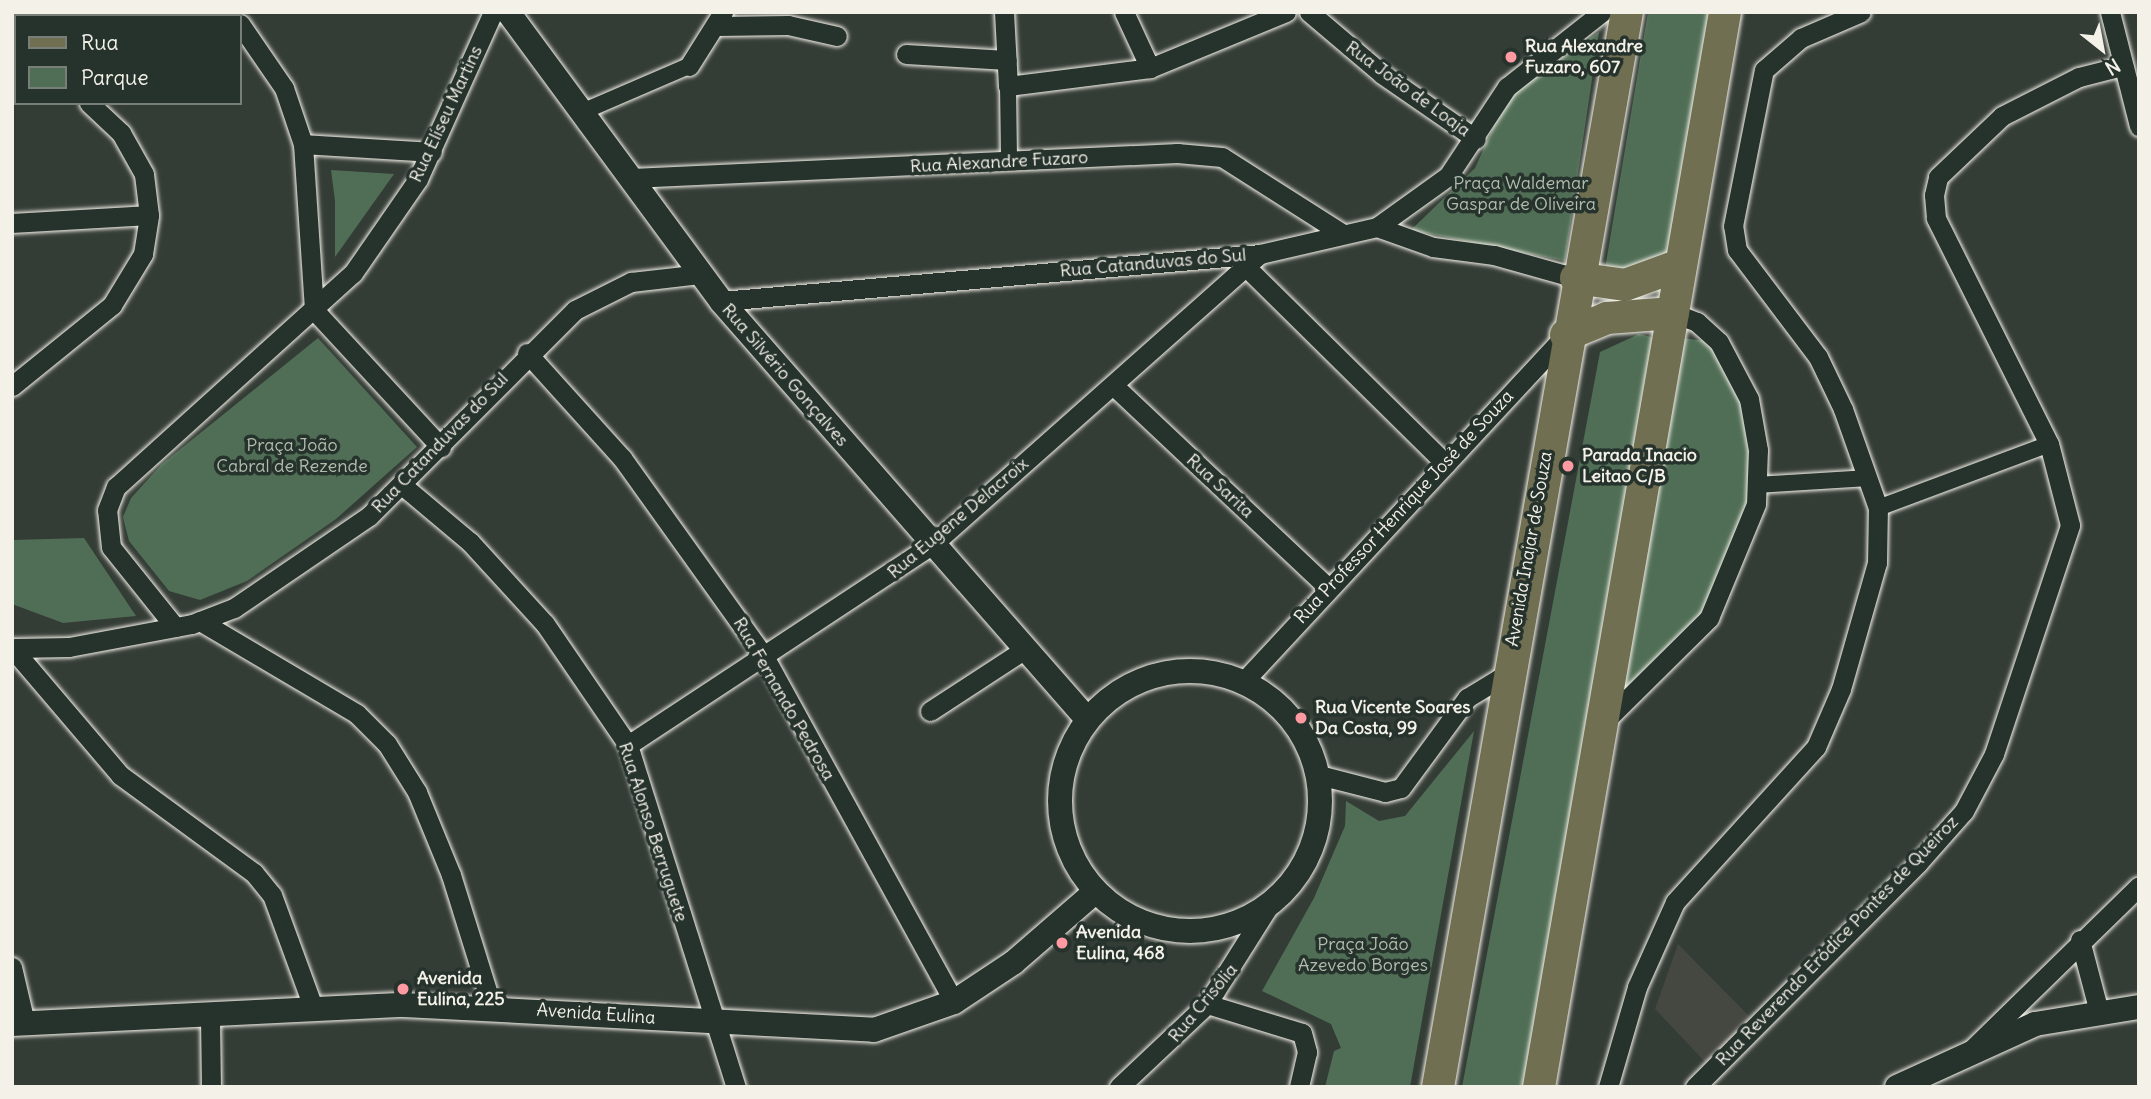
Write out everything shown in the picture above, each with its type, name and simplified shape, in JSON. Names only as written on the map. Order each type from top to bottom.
[{"type":"main road","name":"Avenida Inajar de Souza","points":[[1438,1087],[1576,278],[1627,12]]},
{"type":"main road","points":[[1539,1087],[1725,12]]},
{"type":"main road","points":[[1576,278],[1625,285],[1680,265]]},
{"type":"main road","points":[[1566,335],[1607,318],[1673,313]]},
{"type":"street","name":"Rua Eliseu Martins","points":[[175,627],[111,547],[107,510],[116,486],[314,310],[388,228],[432,152],[493,12]]},
{"type":"street","name":"Rua Silvério Gonçalves","points":[[508,12],[721,301],[1087,719]]},
{"type":"street","points":[[1004,12],[1009,161]]},
{"type":"street","points":[[1124,12],[1150,68]]},
{"type":"street","points":[[1008,86],[1150,68],[1286,12]]},
{"type":"street","name":"Rua João de Loaja","points":[[1309,12],[1382,74],[1476,139]]},
{"type":"street","points":[[1377,227],[1428,194],[1476,139],[1507,88],[1602,12]]},
{"type":"street","points":[[1608,1087],[1637,987],[1675,902],[1816,747],[1841,689],[1877,563],[1878,508],[1869,478],[1818,358],[1787,312],[1737,250],[1733,226],[1764,70],[1801,38],[1861,12]]},
{"type":"street","points":[[2110,12],[2139,126]]},
{"type":"street","points":[[582,112],[689,66],[721,19],[788,25],[837,36]]},
{"type":"street","points":[[242,27],[284,88],[303,144],[314,310],[442,447]]},
{"type":"street","points":[[906,54],[1007,60]]},
{"type":"street","name":"Rua Reverendo Eródice Pontes de Queiroz","points":[[1695,1087],[1964,811],[1994,754],[2064,551],[2070,525],[2049,444],[1936,218],[1938,177],[1967,143],[2020,104],[2079,77],[2122,66]]},
{"type":"street","points":[[12,386],[46,364],[128,287],[144,254],[149,215],[136,158],[91,105]]},
{"type":"street","points":[[303,144],[432,152]]},
{"type":"street","name":"Rua Alexandre Fuzaro","points":[[631,178],[1177,153],[1222,157],[1343,234]]},
{"type":"street","points":[[12,223],[149,215]]},
{"type":"street","points":[[1377,227],[1433,247],[1494,255],[1576,278]]},
{"type":"street","name":"Rua Catanduvas do Sul","points":[[721,301],[1253,261],[1343,234],[1377,227]]},
{"type":"street","points":[[1253,261],[1446,464]]},
{"type":"street","name":"Rua Eugene Delacroix","points":[[628,745],[765,658],[933,544],[1253,261]]},
{"type":"street","name":"Rua Catanduvas do Sul","points":[[14,648],[69,647],[175,627],[234,608],[315,557],[402,485],[442,447],[527,353],[602,293],[631,282],[700,274]]},
{"type":"street","points":[[1604,722],[1709,618],[1738,560],[1756,485],[1751,412],[1734,366],[1706,328],[1673,313]]},
{"type":"street","name":"Rua Professor Henrique José de Souza","points":[[1244,681],[1327,587],[1566,335]]},
{"type":"street","name":"Rua Fernando Pedrosa","points":[[527,353],[622,458],[765,658],[954,1002]]},
{"type":"street","name":"Rua Sarita","points":[[1114,386],[1327,587]]},
{"type":"street","points":[[1878,508],[2049,444]]},
{"type":"street","points":[[1756,485],[1869,478]]},
{"type":"street","name":"Rua Alonso Berruguete","points":[[402,485],[470,542],[545,624],[628,745],[712,1021],[736,1087]]},
{"type":"street","points":[[200,621],[357,714],[387,744],[417,792],[451,875],[492,1007]]},
{"type":"street","points":[[14,648],[120,775],[254,873],[272,895],[314,1010]]},
{"type":"street","points":[[930,711],[1025,649]]},
{"type":"street","points":[[1202,670],[1244,681],[1278,703],[1304,736],[1319,775],[1321,811],[1313,847],[1295,879],[1270,905],[1236,923],[1199,932],[1161,928],[1125,915],[1095,892],[1073,861],[1059,801],[1068,752],[1087,719],[1119,690],[1159,673],[1202,670]]},
{"type":"street","points":[[1319,775],[1374,791],[1401,788],[1467,698],[1508,673]]},
{"type":"street","points":[[1967,1054],[2080,940],[2139,886]]},
{"type":"street","name":"Avenida Eulina","points":[[18,1023],[210,1017],[314,1010],[492,1007],[874,1030],[954,1002],[1013,963],[1095,892]]},
{"type":"street","name":"Rua Crisólia","points":[[1119,1087],[1207,1004],[1270,905]]},
{"type":"street","points":[[2080,940],[2099,1012]]},
{"type":"street","points":[[12,967],[18,1023]]},
{"type":"street","points":[[1207,1004],[1302,1033],[1307,1052],[1299,1087]]},
{"type":"street","points":[[1896,1087],[2035,1024],[2139,1007]]},
{"type":"street","points":[[210,1017],[211,1087]]},
{"type":"shaded area","points":[[1678,944],[1753,1020],[1707,1064],[1655,1009]]},
{"type":"green space","points":[[1648,12],[1721,12],[1678,260],[1604,275]]},
{"type":"green space","name":"Praça Waldemar Gaspar de Oliveira","points":[[1599,32],[1565,261],[1411,230],[1475,168],[1508,95]]},
{"type":"green space","points":[[331,170],[394,174],[335,257],[335,201]]},
{"type":"green space","points":[[1639,334],[1660,339],[1525,1087],[1462,1087],[1600,352]]},
{"type":"green space","points":[[1669,337],[1719,342],[1734,366],[1756,485],[1709,618],[1604,722]]},
{"type":"green space","name":"Praça João Cabral de Rezende","points":[[318,338],[417,447],[336,519],[247,581],[200,600],[169,591],[129,541],[123,517],[131,498],[162,464]]},
{"type":"green space","points":[[84,538],[136,616],[63,623],[12,604],[12,540]]},
{"type":"green space","name":"Praça João Azevedo Borges","points":[[1474,731],[1410,1087],[1325,1087],[1334,1051],[1341,1048],[1331,1024],[1262,991],[1314,898],[1345,826],[1346,801],[1379,821],[1405,816]]},
{"type":"place","name":"Rua Alexandre Fuzaro, 607","points":[[1511,57]]},
{"type":"place","name":"Parada Inacio Leitao C/B","points":[[1568,466]]},
{"type":"place","name":"Rua Vicente Soares Da Costa, 99","points":[[1301,718]]},
{"type":"place","name":"Avenida Eulina, 468","points":[[1062,943]]},
{"type":"place","name":"Avenida Eulina, 225","points":[[403,989]]}]
